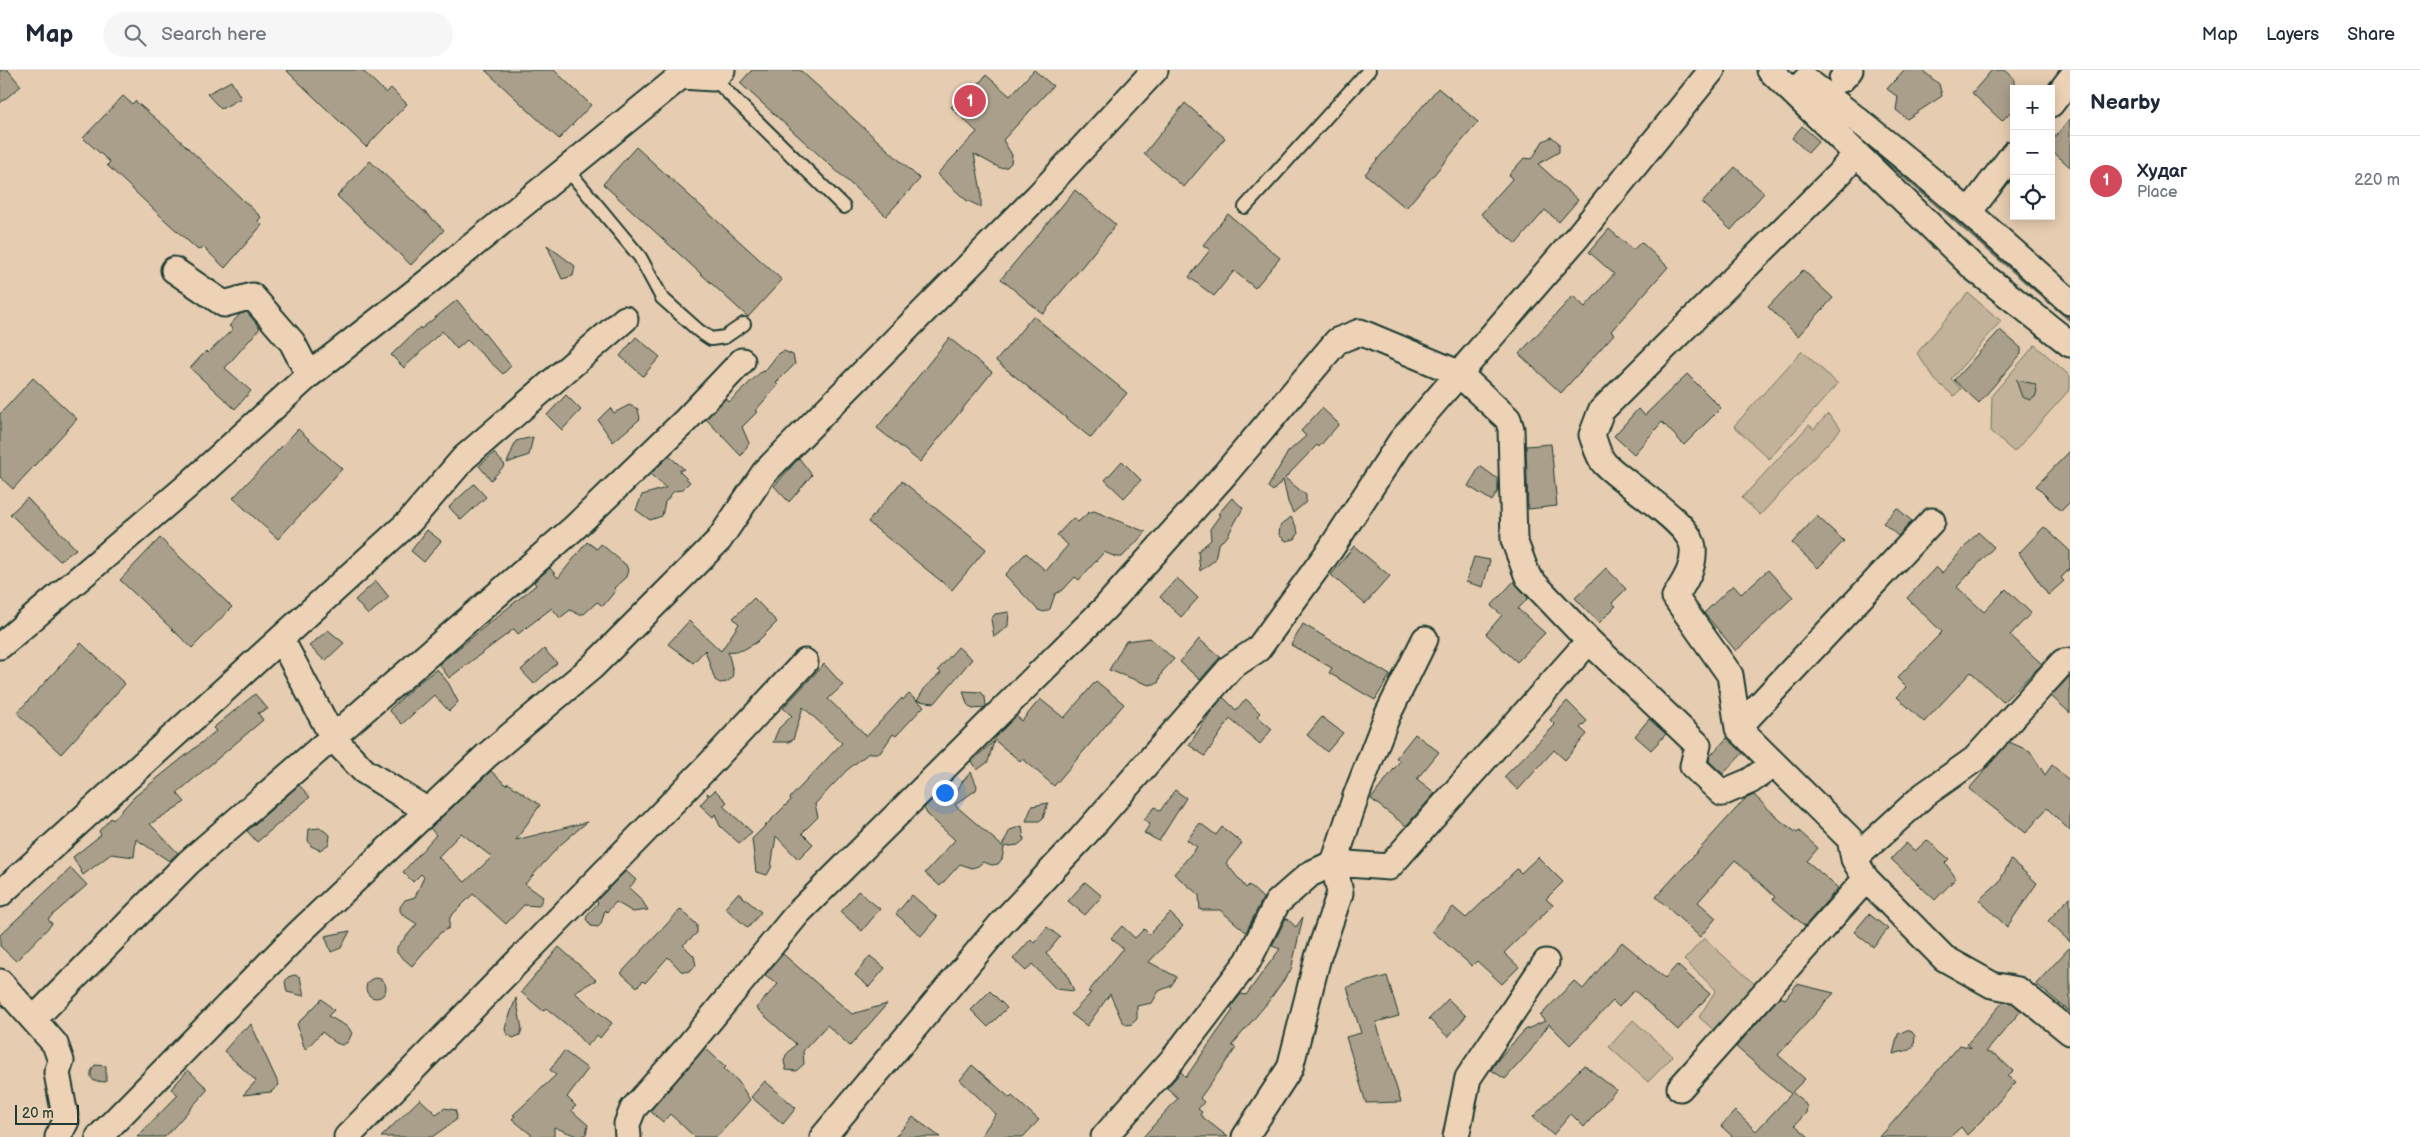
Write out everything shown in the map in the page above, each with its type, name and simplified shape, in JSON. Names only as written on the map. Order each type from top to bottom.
[{"type":"street","points":[[99,1137],[298,933],[486,756],[592,668],[719,540],[764,473],[1038,196],[1156,70]]},
{"type":"street","points":[[823,1137],[1001,924],[1080,840],[1231,667],[1258,649],[1330,550],[1401,441],[1578,236],[1712,70]]},
{"type":"street","points":[[1770,70],[1871,129],[1969,212],[2070,302]]},
{"type":"street","points":[[0,646],[185,488],[309,375],[567,169],[678,73],[718,74]]},
{"type":"street","points":[[2055,99],[2070,79]]},
{"type":"street","points":[[1800,86],[1856,153],[1975,269],[2070,344]]},
{"type":"street","points":[[1856,153],[1841,172],[1601,411],[1592,435],[1602,462],[1667,514],[1691,538],[1693,548],[1690,573],[1675,597],[1730,675],[1738,728],[1850,840],[1860,869],[1944,958],[1992,985],[2018,990],[2070,1032]]},
{"type":"street","points":[[1969,212],[2010,158]]},
{"type":"street","points":[[174,270],[224,304],[252,296],[292,342],[309,375]]},
{"type":"street","points":[[0,894],[410,521],[464,458],[625,319]]},
{"type":"street","points":[[628,1137],[627,1124],[632,1109],[686,1049],[798,913],[1105,608],[1225,474],[1337,341],[1360,332],[1458,373],[1508,419],[1511,429],[1514,540],[1528,577],[1589,641],[1698,745],[1693,766],[1722,793],[1750,781],[1774,764]]},
{"type":"street","points":[[34,1019],[189,862],[574,528],[685,421],[742,361]]},
{"type":"street","points":[[1738,728],[1932,520]]},
{"type":"street","points":[[281,639],[333,738],[364,771],[428,811]]},
{"type":"street","points":[[1245,1137],[1290,1068],[1318,957],[1340,893],[1334,863],[1356,796],[1387,716],[1425,639]]},
{"type":"street","points":[[1104,1137],[1174,1058],[1248,960],[1277,904],[1310,874],[1334,863],[1388,868],[1589,641]]},
{"type":"street","points":[[1680,1088],[1860,869],[1924,795],[1975,759],[2063,662],[2070,661]]},
{"type":"street","points":[[347,1137],[709,765],[804,662]]},
{"type":"street","points":[[1456,1137],[1468,1078],[1546,962]]},
{"type":"street","points":[[0,982],[56,1044],[60,1061],[57,1073],[62,1129],[88,1137]]},
{"type":"lane","points":[[1244,207],[1369,70]]},
{"type":"lane","points":[[718,74],[844,207]]},
{"type":"lane","points":[[567,169],[640,257],[662,298],[699,331],[710,339],[725,337],[744,324]]},
{"type":"shaded area","points":[[1968,293],[2001,321],[1951,379],[1961,389],[1954,396],[1935,380],[1917,353]]},
{"type":"shaded area","points":[[2035,345],[2070,376],[2070,389],[2014,452],[1991,432],[1992,395]]},
{"type":"shaded area","points":[[1802,351],[1838,384],[1769,459],[1734,426]]},
{"type":"shaded area","points":[[1828,414],[1841,429],[1760,515],[1742,498],[1809,425],[1814,429]]},
{"type":"shaded area","points":[[1704,938],[1760,989],[1717,1033],[1699,1017],[1716,990],[1684,960]]},
{"type":"shaded area","points":[[1633,1020],[1673,1056],[1648,1082],[1609,1047]]},
{"type":"building","points":[[0,70],[8,70],[21,86],[0,103]]},
{"type":"building","points":[[286,70],[362,70],[386,93],[391,88],[407,104],[366,147]]},
{"type":"building","points":[[485,70],[554,70],[591,105],[559,139]]},
{"type":"building","points":[[752,70],[800,70],[920,179],[886,216],[740,83]]},
{"type":"building","points":[[1034,70],[1053,86],[1003,140],[1012,155],[1011,163],[1007,167],[1000,168],[974,154],[981,191],[981,207],[966,200],[937,174],[977,132],[951,107],[964,93],[968,97],[986,75],[1010,96]]},
{"type":"building","points":[[1904,70],[1922,70],[1939,84],[1942,96],[1907,119],[1896,110],[1898,97],[1887,89]]},
{"type":"building","points":[[1992,70],[2005,70],[2014,78],[2014,85],[2010,85],[2010,112],[2002,121],[1972,93]]},
{"type":"building","points":[[231,81],[241,98],[221,109],[207,94]]},
{"type":"building","points":[[1438,88],[1478,122],[1406,208],[1365,174]]},
{"type":"building","points":[[123,96],[132,104],[135,101],[169,130],[261,217],[258,221],[262,225],[225,268],[203,247],[198,250],[167,222],[107,165],[110,162],[83,138]]},
{"type":"building","points":[[1185,103],[1225,138],[1184,187],[1144,154]]},
{"type":"building","points":[[2070,119],[2070,167],[2055,154],[2055,136]]},
{"type":"building","points":[[1802,126],[1819,141],[1808,153],[1792,138]]},
{"type":"building","points":[[1552,137],[1559,143],[1559,152],[1538,164],[1578,200],[1559,222],[1545,210],[1516,244],[1481,214],[1513,178],[1509,175],[1524,158],[1532,159],[1543,141]]},
{"type":"building","points":[[636,147],[782,280],[748,317],[603,184]]},
{"type":"building","points":[[370,161],[444,230],[411,265],[337,196]]},
{"type":"building","points":[[1735,167],[1764,193],[1731,230],[1702,203]]},
{"type":"building","points":[[1075,190],[1116,225],[1043,314],[1001,279]]},
{"type":"building","points":[[1228,214],[1280,258],[1255,288],[1234,271],[1214,296],[1189,277],[1210,250],[1203,245]]},
{"type":"building","points":[[1609,229],[1633,250],[1641,242],[1668,267],[1611,331],[1614,334],[1561,393],[1519,354],[1573,296],[1585,307],[1614,274],[1589,252]]},
{"type":"building","points":[[547,245],[575,266],[573,276],[562,279]]},
{"type":"building","points":[[1803,270],[1833,298],[1798,336],[1768,307]]},
{"type":"building","points":[[457,300],[511,366],[503,374],[467,340],[457,349],[442,331],[404,368],[391,355],[420,327],[421,329]]},
{"type":"building","points":[[247,312],[260,328],[225,368],[251,391],[235,409],[190,368],[206,351],[208,353],[233,329],[229,326],[240,314]]},
{"type":"building","points":[[1033,316],[1127,393],[1091,438],[996,361]]},
{"type":"building","points":[[2000,330],[2021,348],[2021,354],[1979,403],[1954,380]]},
{"type":"building","points":[[636,337],[660,357],[643,376],[620,356]]},
{"type":"building","points":[[949,338],[992,372],[920,462],[877,428]]},
{"type":"building","points":[[784,351],[793,355],[795,364],[776,383],[778,385],[755,411],[757,412],[742,427],[749,443],[741,456],[706,419],[726,398],[729,402],[762,371],[764,372],[778,354]]},
{"type":"building","points":[[1687,374],[1721,408],[1684,445],[1662,422],[1634,454],[1614,436],[1638,409],[1645,415]]},
{"type":"building","points":[[33,378],[77,419],[13,489],[0,477],[0,414]]},
{"type":"building","points":[[2016,380],[2035,384],[2037,391],[2035,397],[2030,400],[2022,397]]},
{"type":"building","points":[[566,395],[581,410],[562,430],[547,415]]},
{"type":"building","points":[[629,405],[638,409],[640,419],[613,442],[598,420],[610,408],[614,413]]},
{"type":"building","points":[[1322,408],[1339,424],[1319,447],[1317,445],[1285,478],[1306,495],[1306,502],[1293,513],[1288,502],[1283,480],[1273,491],[1268,487],[1288,452],[1306,436],[1301,431]]},
{"type":"building","points":[[298,429],[342,469],[278,539],[233,498]]},
{"type":"building","points":[[533,437],[529,455],[507,463],[516,441]]},
{"type":"building","points":[[1551,444],[1557,506],[1528,509],[1526,446]]},
{"type":"building","points":[[2070,451],[2070,502],[2061,511],[2036,486]]},
{"type":"building","points":[[494,453],[505,465],[491,480],[479,466]]},
{"type":"building","points":[[669,456],[684,469],[679,471],[690,482],[682,490],[674,491],[665,502],[662,516],[650,520],[636,510],[642,495],[666,488],[650,474]]},
{"type":"building","points":[[799,458],[812,475],[789,502],[774,486]]},
{"type":"building","points":[[1122,461],[1141,480],[1124,498],[1105,480]]},
{"type":"building","points":[[1480,466],[1498,479],[1498,491],[1492,501],[1468,486]]},
{"type":"building","points":[[902,481],[986,549],[952,590],[868,522]]},
{"type":"building","points":[[474,484],[486,497],[461,520],[449,507]]},
{"type":"building","points":[[27,498],[76,549],[60,561],[10,514]]},
{"type":"building","points":[[1232,498],[1243,508],[1227,537],[1218,544],[1215,560],[1200,571],[1198,551],[1211,540],[1210,529],[1220,515],[1218,514]]},
{"type":"building","points":[[1897,508],[1912,521],[1898,536],[1883,523]]},
{"type":"building","points":[[1094,511],[1146,532],[1122,557],[1116,557],[1104,552],[1079,580],[1075,577],[1063,590],[1055,594],[1050,609],[1044,612],[1038,610],[1005,575],[1026,553],[1046,571],[1068,545],[1057,535],[1073,518],[1078,522],[1088,513]]},
{"type":"building","points":[[1817,516],[1844,541],[1818,568],[1792,543]]},
{"type":"building","points":[[1291,517],[1298,534],[1295,539],[1286,541],[1279,535],[1280,526]]},
{"type":"building","points":[[2044,527],[2070,551],[2070,568],[2061,578],[2064,581],[2048,595],[2019,553]]},
{"type":"building","points":[[427,530],[441,541],[424,562],[411,551]]},
{"type":"building","points":[[1978,532],[1994,547],[1957,587],[1984,612],[2006,589],[2031,613],[2010,635],[2042,664],[2003,702],[1971,672],[1924,722],[1897,697],[1906,687],[1897,678],[1942,632],[1907,598],[1936,567],[1942,573]]},
{"type":"building","points":[[160,538],[232,607],[192,648],[120,580]]},
{"type":"building","points":[[587,542],[597,549],[601,544],[626,565],[628,570],[626,577],[614,588],[616,590],[603,606],[597,602],[584,614],[578,614],[570,610],[560,618],[552,608],[518,634],[514,629],[449,678],[439,664],[536,585],[534,582],[550,568],[558,578]]},
{"type":"building","points":[[1354,546],[1390,576],[1365,604],[1331,575]]},
{"type":"building","points":[[1474,557],[1490,560],[1483,587],[1466,582]]},
{"type":"building","points":[[1606,568],[1626,589],[1612,603],[1616,606],[1599,623],[1575,598]]},
{"type":"building","points":[[1768,570],[1793,597],[1736,651],[1704,613],[1733,585],[1741,594]]},
{"type":"building","points":[[1177,578],[1198,598],[1181,617],[1160,597]]},
{"type":"building","points":[[376,581],[389,597],[368,615],[355,600]]},
{"type":"building","points":[[1514,581],[1528,598],[1518,609],[1545,633],[1517,662],[1486,634],[1502,615],[1491,606]]},
{"type":"building","points":[[754,598],[777,622],[757,642],[743,650],[728,652],[733,672],[732,678],[727,682],[720,683],[715,680],[705,650],[693,663],[668,644],[689,621],[721,651],[739,624],[733,618]]},
{"type":"building","points":[[1009,612],[1008,626],[994,637],[991,619],[995,614]]},
{"type":"building","points":[[1303,624],[1390,675],[1375,700],[1329,673],[1332,668],[1291,645]]},
{"type":"building","points":[[328,630],[344,643],[325,661],[309,646]]},
{"type":"building","points":[[1150,638],[1174,659],[1162,672],[1158,683],[1149,685],[1109,670],[1126,641]]},
{"type":"building","points":[[1199,639],[1220,657],[1200,680],[1180,662]]},
{"type":"building","points":[[81,643],[125,684],[61,754],[17,713]]},
{"type":"building","points":[[958,647],[972,659],[935,703],[917,701],[926,686],[941,673],[938,670]]},
{"type":"building","points":[[544,649],[557,663],[534,684],[521,670]]},
{"type":"building","points":[[824,664],[843,685],[828,699],[867,736],[902,698],[903,700],[909,694],[924,706],[896,736],[893,734],[880,753],[869,753],[847,770],[815,804],[818,817],[802,833],[813,844],[798,859],[776,836],[771,868],[767,875],[756,872],[752,839],[791,800],[790,798],[842,743],[803,707],[793,740],[773,742],[779,728],[792,716],[783,708]]},
{"type":"building","points":[[437,669],[449,684],[458,702],[449,711],[434,695],[402,724],[389,710],[418,683]]},
{"type":"building","points":[[2070,676],[2070,713],[2051,696]]},
{"type":"building","points":[[1096,681],[1124,704],[1054,786],[1022,758],[1020,761],[993,739],[1016,716],[1022,721],[1040,699],[1064,718]]},
{"type":"building","points":[[963,691],[981,692],[985,697],[986,706],[984,708],[972,709],[967,704]]},
{"type":"building","points":[[255,694],[268,709],[258,713],[263,720],[177,793],[185,802],[150,824],[178,853],[169,861],[136,839],[134,857],[111,854],[83,875],[73,857],[101,835],[99,831],[111,818],[113,820],[134,797],[216,731],[213,728]]},
{"type":"building","points":[[1223,697],[1236,710],[1246,699],[1260,713],[1257,716],[1272,729],[1260,744],[1230,719],[1205,756],[1189,745]]},
{"type":"building","points":[[1567,701],[1587,721],[1580,728],[1587,734],[1565,760],[1554,750],[1518,790],[1504,777],[1555,725],[1550,720]]},
{"type":"building","points":[[1322,717],[1343,733],[1327,752],[1307,735]]},
{"type":"building","points":[[1649,719],[1666,734],[1651,750],[1635,736]]},
{"type":"building","points":[[1415,734],[1439,752],[1417,779],[1435,793],[1406,826],[1371,799],[1400,761],[1396,758]]},
{"type":"building","points":[[1727,738],[1743,753],[1723,774],[1709,761],[1710,756]]},
{"type":"building","points":[[994,741],[988,762],[977,770],[972,761]]},
{"type":"building","points":[[2009,742],[2030,751],[2045,775],[2052,765],[2070,781],[2070,831],[2047,808],[2026,833],[1969,789]]},
{"type":"building","points":[[491,771],[506,785],[508,783],[540,805],[516,840],[587,822],[560,845],[525,884],[543,897],[539,906],[524,905],[506,924],[473,894],[450,917],[449,928],[440,933],[412,966],[397,953],[397,947],[417,924],[403,915],[400,907],[405,900],[415,897],[424,877],[421,874],[413,882],[403,872],[436,835],[430,828]],"holes":[[[461,833],[492,857],[465,882],[438,857]]]},
{"type":"building","points":[[971,772],[977,786],[976,790],[955,805],[1002,846],[1010,830],[1022,826],[1024,840],[1018,845],[1003,847],[1002,859],[998,864],[992,865],[983,862],[972,868],[960,864],[940,886],[925,873],[955,840],[927,814],[924,808],[940,792],[953,798],[962,782]]},
{"type":"building","points":[[299,785],[310,797],[257,842],[247,831]]},
{"type":"building","points":[[715,790],[727,802],[723,806],[752,832],[739,843],[720,826],[715,814],[713,817],[700,805],[708,796],[707,793],[710,795]]},
{"type":"building","points":[[1175,790],[1186,798],[1159,841],[1144,833],[1150,824],[1144,819],[1155,807],[1160,811]]},
{"type":"building","points":[[1754,795],[1781,821],[1797,833],[1799,831],[1818,848],[1807,861],[1838,888],[1805,926],[1773,899],[1775,897],[1735,860],[1698,902],[1716,918],[1700,937],[1656,897],[1745,799]]},
{"type":"building","points":[[1048,803],[1043,818],[1039,821],[1026,821],[1032,806]]},
{"type":"building","points":[[1200,823],[1216,835],[1222,827],[1242,843],[1226,863],[1246,888],[1249,885],[1263,898],[1246,932],[1220,910],[1200,910],[1199,895],[1174,874],[1197,847],[1187,840]]},
{"type":"building","points":[[320,828],[330,835],[329,844],[320,850],[311,846],[308,840],[309,829]]},
{"type":"building","points":[[1927,840],[1949,859],[1945,863],[1956,878],[1935,900],[1891,859],[1906,843],[1915,851]]},
{"type":"building","points":[[1538,857],[1563,882],[1546,899],[1553,905],[1504,953],[1519,967],[1502,984],[1477,961],[1472,966],[1432,931],[1453,907],[1466,918],[1517,869],[1521,873]]},
{"type":"building","points":[[2011,860],[2037,883],[2007,927],[1979,900],[1999,882]]},
{"type":"building","points":[[71,868],[87,885],[48,919],[52,924],[16,961],[0,946],[0,935]]},
{"type":"building","points":[[626,871],[636,880],[629,888],[641,899],[648,910],[633,912],[616,902],[607,912],[605,910],[601,924],[598,927],[591,926],[586,919],[598,903],[596,901]]},
{"type":"building","points":[[1085,882],[1102,896],[1085,915],[1068,901]]},
{"type":"building","points":[[858,891],[880,909],[862,931],[841,912]]},
{"type":"building","points":[[738,893],[761,912],[748,928],[725,908]]},
{"type":"building","points":[[912,895],[937,917],[921,936],[896,914]]},
{"type":"building","points":[[2070,897],[2070,942],[2048,921]]},
{"type":"building","points":[[681,909],[697,925],[697,933],[683,945],[694,956],[696,966],[688,972],[681,971],[668,957],[645,983],[643,981],[637,987],[621,973]]},
{"type":"building","points":[[1170,913],[1183,926],[1149,962],[1177,977],[1171,986],[1159,991],[1152,1003],[1137,1006],[1137,1019],[1132,1024],[1127,1025],[1122,1021],[1110,994],[1087,1026],[1071,1014],[1091,993],[1088,992],[1123,949],[1111,938],[1122,926],[1135,938],[1144,929],[1149,934]]},
{"type":"building","points":[[1869,914],[1888,929],[1873,947],[1854,932]]},
{"type":"building","points":[[1303,917],[1291,970],[1268,1002],[1232,1045],[1236,1048],[1200,1098],[1204,1102],[1198,1109],[1202,1112],[1200,1115],[1228,1137],[1143,1137],[1178,1098],[1167,1088],[1181,1072],[1186,1077],[1233,1010],[1230,1008],[1241,994],[1246,995],[1280,949],[1272,946],[1286,918],[1296,927]]},
{"type":"building","points":[[1047,927],[1060,937],[1046,954],[1066,972],[1074,991],[1056,989],[1032,964],[1026,971],[1013,959],[1031,939],[1034,943]]},
{"type":"building","points":[[350,931],[341,948],[331,952],[325,936]]},
{"type":"building","points":[[1622,942],[1665,978],[1677,965],[1710,994],[1678,1030],[1634,990],[1619,1007],[1613,1001],[1570,1045],[1549,1024],[1531,1050],[1505,1079],[1491,1070],[1500,1057],[1525,1030],[1545,1021],[1540,1016],[1574,981],[1583,989]]},
{"type":"building","points":[[559,947],[596,980],[574,992],[612,1023],[600,1038],[597,1035],[587,1046],[577,1033],[546,1008],[543,1011],[521,992]]},
{"type":"building","points":[[2070,947],[2070,1012],[2036,984]]},
{"type":"building","points":[[783,954],[852,1014],[887,1004],[850,1046],[827,1025],[803,1051],[804,1064],[796,1071],[786,1070],[784,1061],[786,1055],[796,1044],[756,1008],[778,984],[765,975]]},
{"type":"building","points":[[870,956],[885,968],[869,987],[855,975]]},
{"type":"building","points":[[294,975],[300,977],[304,996],[287,992],[285,982],[288,977]]},
{"type":"building","points":[[1387,976],[1399,1016],[1376,1022],[1401,1102],[1366,1103],[1346,1037],[1361,1033],[1347,987]]},
{"type":"building","points":[[376,978],[383,981],[386,988],[383,995],[376,998],[369,995],[366,988],[369,981]]},
{"type":"building","points":[[1797,984],[1834,993],[1778,1055],[1805,1079],[1792,1092],[1807,1107],[1806,1113],[1795,1125],[1809,1137],[1733,1137],[1721,1126],[1735,1111],[1756,1131],[1791,1094],[1736,1047],[1776,1001],[1781,997],[1785,999]]},
{"type":"building","points":[[990,991],[1007,1008],[988,1027],[971,1010]]},
{"type":"building","points":[[516,998],[522,1029],[520,1035],[513,1038],[506,1033],[505,1028]]},
{"type":"building","points":[[322,999],[334,1010],[328,1016],[348,1027],[352,1033],[348,1042],[342,1045],[336,1043],[322,1032],[305,1050],[297,1024]]},
{"type":"building","points":[[1448,999],[1466,1016],[1448,1037],[1429,1019]]},
{"type":"building","points":[[2003,1002],[2012,1003],[2021,1011],[1986,1052],[1996,1055],[2013,1071],[2008,1076],[2016,1082],[1982,1120],[1967,1135],[1961,1127],[1950,1137],[1880,1137],[1960,1045],[1972,1048],[1967,1044]]},
{"type":"building","points":[[251,1024],[279,1085],[271,1092],[243,1095],[256,1081],[224,1051],[244,1028],[246,1030]]},
{"type":"building","points":[[1907,1030],[1915,1036],[1914,1046],[1909,1050],[1893,1054],[1898,1034]]},
{"type":"building","points":[[705,1048],[726,1067],[724,1069],[738,1081],[750,1100],[717,1137],[695,1137],[670,1114],[663,1122],[650,1111]]},
{"type":"building","points":[[564,1051],[588,1069],[567,1097],[576,1106],[571,1110],[588,1125],[586,1134],[579,1137],[554,1127],[554,1137],[534,1137],[512,1119],[515,1116],[513,1115],[556,1075],[550,1070]]},
{"type":"building","points":[[95,1065],[106,1066],[106,1082],[94,1081],[91,1077],[91,1072]]},
{"type":"building","points":[[972,1065],[1039,1120],[1023,1137],[980,1137],[996,1114],[960,1080]]},
{"type":"building","points":[[1584,1065],[1616,1090],[1584,1127],[1571,1114],[1553,1135],[1533,1117]]},
{"type":"building","points":[[188,1070],[208,1089],[165,1137],[137,1137],[178,1095],[171,1089]]},
{"type":"building","points":[[765,1081],[796,1108],[783,1124],[751,1097]]},
{"type":"building","points":[[420,1099],[436,1114],[445,1108],[455,1110],[456,1120],[432,1137],[381,1137]]},
{"type":"building","points":[[913,1117],[940,1137],[895,1137]]},
{"type":"waterway","points":[[1879,153],[2070,318]]},
{"type":"place","name":"Худаг","points":[[970,101]]}]
